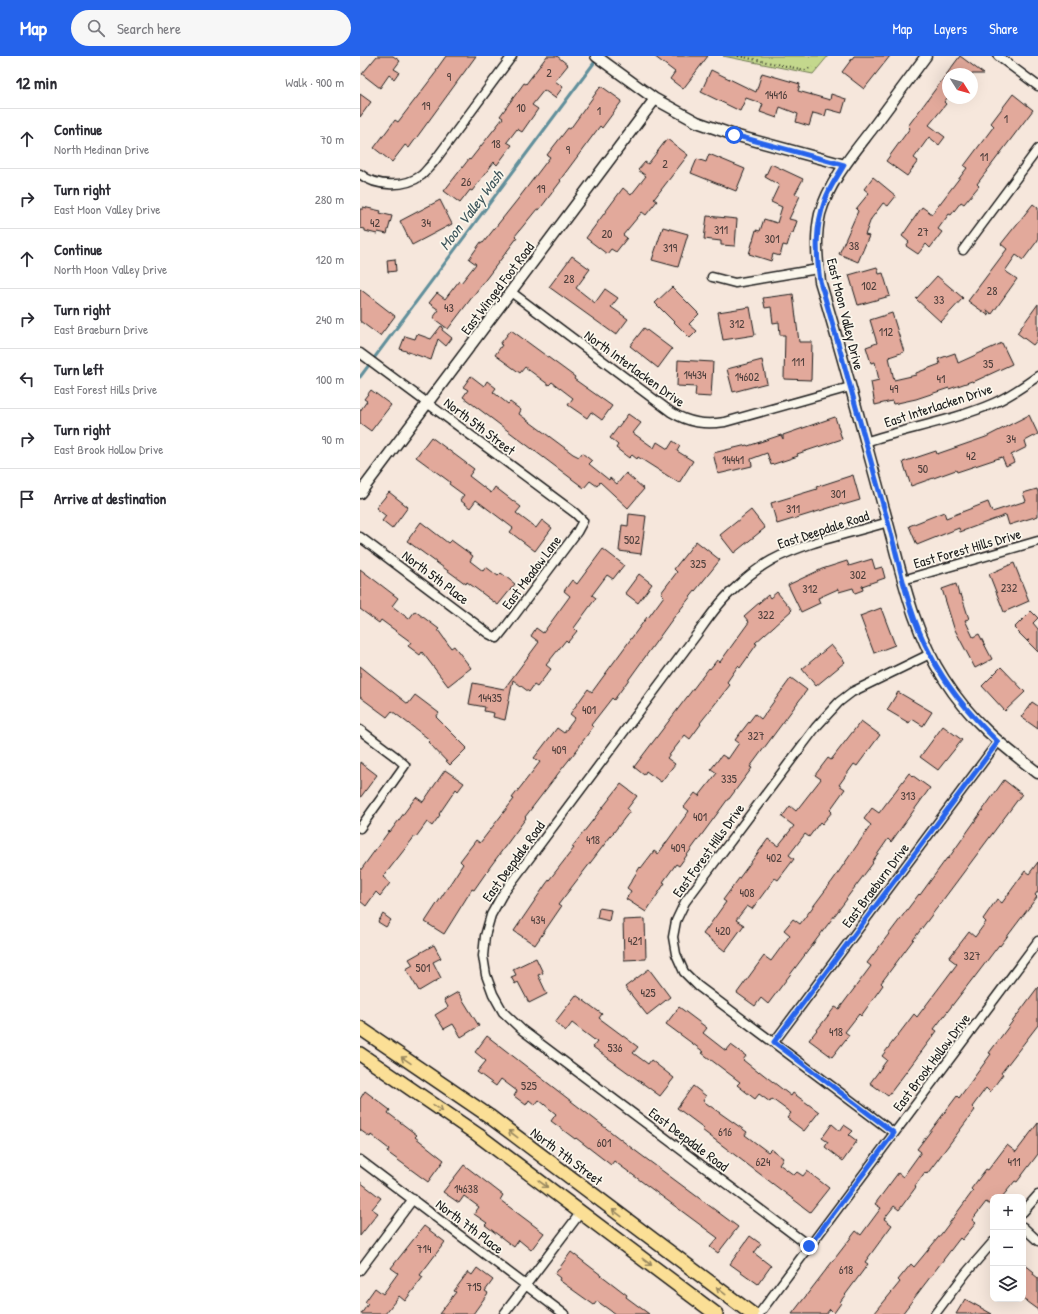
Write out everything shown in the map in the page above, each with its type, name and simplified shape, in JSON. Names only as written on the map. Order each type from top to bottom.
[{"type":"main road","name":"North 7th Street","points":[[360,1028],[488,1116],[752,1314]]},
{"type":"main road","points":[[360,1054],[478,1135],[716,1314]]},
{"type":"street","points":[[360,174],[372,181],[387,184],[401,183],[422,175],[433,163],[512,56]]},
{"type":"street","points":[[596,56],[655,99],[712,128],[844,165]]},
{"type":"street","name":"East Moon Valley Drive","points":[[926,56],[844,165],[830,189],[820,216],[816,240],[818,269],[820,281],[903,580],[915,618],[930,654],[944,679],[962,704],[998,742],[1038,773]]},
{"type":"street","points":[[998,56],[1038,86]]},
{"type":"street","name":"East Winged Foot Road","points":[[360,493],[655,99]]},
{"type":"street","points":[[963,250],[1038,149]]},
{"type":"street","points":[[712,277],[735,283],[818,269]]},
{"type":"street","name":"North Interlacken Drive","points":[[511,292],[671,412],[690,422],[713,424],[725,422],[850,387]]},
{"type":"street","name":"North 5th Street","points":[[360,353],[575,513],[583,521]]},
{"type":"street","name":"East Interlacken Drive","points":[[865,442],[962,414],[994,403],[1038,376]]},
{"type":"street","name":"East Meadow Lane","points":[[497,638],[558,558],[583,521]]},
{"type":"street","name":"East Deepdale Road","points":[[809,1246],[522,1030],[503,1012],[493,994],[486,975],[483,956],[485,936],[491,914],[502,895],[707,620],[732,591],[750,575],[771,561],[794,550],[846,533],[888,522]]},
{"type":"street","name":"North 5th Place","points":[[360,537],[489,634],[497,638]]},
{"type":"street","name":"East Forest Hills Drive","points":[[903,580],[1038,540]]},
{"type":"street","name":"East Forest Hills Drive","points":[[894,1133],[698,986],[684,972],[676,954],[673,937],[676,921],[685,902],[827,714],[852,692],[930,654]]},
{"type":"street","points":[[360,730],[405,765],[360,828]]},
{"type":"street","name":"East Braeburn Drive","points":[[774,1042],[998,742]]},
{"type":"street","name":"East Brook Hollow Drive","points":[[759,1314],[1038,941]]},
{"type":"street","name":"North 7th Place","points":[[360,1160],[564,1314]]},
{"type":"street","points":[[1026,1209],[1038,1195]]},
{"type":"street","points":[[360,1270],[413,1199]]},
{"type":"street","points":[[504,1314],[580,1212]]},
{"type":"street","points":[[1026,1230],[1038,1241]]},
{"type":"street","points":[[935,1314],[966,1273],[990,1245]]},
{"type":"path","points":[[738,56],[805,70],[812,66]]},
{"type":"green space","points":[[723,56],[828,56],[813,74]]},
{"type":"building","points":[[377,56],[393,56],[400,61],[394,69],[399,72],[394,79],[389,75],[380,88],[362,74]]},
{"type":"building","points":[[446,56],[476,56],[409,148],[405,145],[392,162],[374,148],[395,120],[398,122],[437,71],[436,70]]},
{"type":"building","points":[[547,56],[557,56],[568,65],[555,81],[563,87],[555,98],[544,90],[532,105],[538,109],[522,132],[517,129],[507,142],[512,145],[497,165],[494,162],[472,191],[470,190],[460,203],[444,191],[503,118],[500,116],[524,83],[526,84]]},
{"type":"building","points":[[654,56],[708,56],[683,89],[670,79],[675,72]]},
{"type":"building","points":[[854,56],[890,56],[864,89],[842,72]]},
{"type":"building","points":[[960,56],[976,68],[951,68]]},
{"type":"building","points":[[711,70],[756,92],[762,73],[800,84],[798,91],[830,100],[831,94],[846,99],[842,113],[827,109],[825,116],[813,113],[809,126],[796,122],[798,114],[780,107],[777,118],[760,112],[763,104],[746,98],[740,111],[701,92]]},
{"type":"building","points":[[978,70],[984,74],[978,74]]},
{"type":"building","points":[[942,80],[942,104],[946,104],[929,125],[945,137],[939,145],[929,137],[914,158],[918,161],[907,176],[886,161],[910,128],[908,126]]},
{"type":"building","points":[[601,86],[622,101],[602,128],[600,126],[539,210],[537,209],[515,236],[517,238],[448,329],[433,318],[439,310],[429,303],[437,293],[445,299],[459,281],[461,283],[476,264],[469,259],[481,242],[483,243],[518,199],[550,157],[547,155],[568,128],[570,129]]},
{"type":"building","points":[[360,94],[371,102],[360,117]]},
{"type":"building","points":[[1013,94],[1033,110],[977,184],[979,186],[964,204],[961,202],[951,215],[949,214],[938,229],[942,232],[930,248],[926,244],[918,254],[906,246],[909,242],[902,236],[922,207],[932,214],[967,168],[964,166],[994,126],[991,123]]},
{"type":"building","points":[[667,139],[688,155],[654,199],[657,201],[646,215],[642,212],[623,235],[627,238],[616,252],[611,249],[607,254],[586,238],[623,188],[631,195],[646,176],[638,170],[645,162],[648,164]]},
{"type":"building","points":[[709,154],[745,169],[736,191],[691,173],[697,159],[706,162]]},
{"type":"building","points":[[771,164],[803,179],[795,194],[800,196],[789,219],[797,221],[793,233],[791,233],[787,246],[783,245],[780,256],[773,254],[771,261],[749,254],[756,230],[760,231],[764,219],[777,223],[782,207],[771,202],[779,185],[765,177]]},
{"type":"building","points":[[873,177],[896,196],[888,206],[883,203],[871,219],[865,235],[869,236],[858,262],[839,254],[858,211],[856,209],[869,193],[864,189]]},
{"type":"building","points":[[440,200],[452,224],[412,245],[400,221]]},
{"type":"building","points":[[1033,204],[1038,208],[1038,240],[1023,260],[1016,255],[1005,271],[1017,279],[992,314],[987,310],[989,316],[968,301],[1007,249],[1001,244]]},
{"type":"building","points":[[363,207],[381,211],[380,213],[392,216],[387,234],[378,232],[377,234],[360,228],[360,209],[363,209]]},
{"type":"building","points":[[707,216],[737,219],[735,246],[721,245],[721,241],[704,239]]},
{"type":"building","points":[[663,227],[688,234],[678,267],[652,260]]},
{"type":"building","points":[[572,256],[590,269],[576,288],[595,303],[605,289],[618,298],[611,307],[628,319],[616,335],[549,287]]},
{"type":"building","points":[[395,259],[396,271],[388,272],[387,260]]},
{"type":"building","points":[[877,267],[879,274],[883,273],[890,296],[858,305],[849,275]]},
{"type":"building","points":[[937,276],[963,298],[941,322],[916,299]]},
{"type":"building","points":[[672,287],[699,314],[689,324],[697,331],[690,338],[655,303]]},
{"type":"building","points":[[360,289],[395,316],[380,336],[360,321]]},
{"type":"building","points":[[793,294],[799,342],[812,342],[811,380],[784,379],[785,335],[780,335],[779,322],[773,323],[771,307],[765,308],[763,298]]},
{"type":"building","points":[[1038,304],[1038,339],[1033,345],[1017,333]]},
{"type":"building","points":[[750,307],[755,335],[723,340],[718,312]]},
{"type":"building","points":[[892,313],[904,352],[889,357],[894,380],[916,375],[916,373],[940,364],[938,359],[955,353],[958,363],[1002,343],[1012,364],[973,382],[972,381],[916,399],[893,404],[892,401],[875,405],[871,382],[879,380],[875,362],[871,363],[866,347],[877,343],[870,320]]},
{"type":"building","points":[[441,326],[443,327],[442,330],[452,338],[446,346],[438,339],[431,360],[400,349],[405,336],[415,339],[417,334],[431,339]]},
{"type":"building","points":[[644,328],[672,349],[658,368],[630,346]]},
{"type":"building","points":[[511,330],[575,377],[574,379],[612,406],[602,420],[591,412],[587,418],[568,405],[573,398],[552,382],[549,385],[525,367],[520,373],[495,355],[502,345],[500,344]]},
{"type":"building","points":[[678,360],[713,362],[711,397],[695,396],[696,387],[677,386]]},
{"type":"building","points":[[762,360],[767,383],[733,392],[727,369]]},
{"type":"building","points":[[471,376],[484,386],[487,381],[496,388],[493,392],[508,404],[510,402],[521,410],[519,414],[573,454],[579,457],[582,453],[592,461],[589,464],[609,480],[610,478],[617,484],[626,473],[644,489],[628,508],[600,482],[597,486],[590,481],[584,488],[463,397],[468,390],[463,387]]},
{"type":"building","points":[[371,390],[391,405],[371,431],[360,423],[360,411],[367,401],[364,399]]},
{"type":"building","points":[[628,414],[641,423],[633,433],[654,448],[657,442],[668,449],[673,441],[680,446],[677,451],[693,461],[679,483],[638,457],[637,459],[632,455],[629,458],[616,448],[618,445],[610,438]]},
{"type":"building","points":[[1029,415],[1038,434],[1025,441],[1027,447],[1011,455],[1014,462],[1006,466],[1002,457],[957,472],[956,470],[911,486],[903,462],[936,451],[937,454],[986,437]]},
{"type":"building","points":[[835,417],[842,439],[797,454],[798,456],[771,465],[767,453],[751,459],[752,466],[718,474],[713,453],[748,446],[781,435],[783,439],[783,435]]},
{"type":"building","points":[[431,437],[474,469],[469,476],[491,493],[495,487],[521,507],[516,513],[536,528],[542,520],[552,528],[535,551],[510,532],[513,528],[476,500],[470,508],[460,500],[464,495],[449,484],[450,482],[416,457]]},
{"type":"building","points":[[853,475],[860,500],[777,524],[771,503],[817,489],[816,487]]},
{"type":"building","points":[[1037,489],[1038,516],[1009,525],[1006,515],[960,532],[959,528],[917,545],[909,526],[944,512],[946,518],[988,502],[992,512],[1026,501],[1023,493]]},
{"type":"building","points":[[389,492],[408,507],[392,529],[382,521],[386,516],[376,508]]},
{"type":"building","points":[[751,510],[765,528],[734,553],[720,535]]},
{"type":"building","points":[[629,514],[646,516],[641,554],[619,551],[622,525],[628,526]]},
{"type":"building","points":[[421,522],[448,543],[451,540],[473,556],[470,561],[483,571],[486,567],[498,576],[501,573],[515,584],[498,605],[467,582],[466,584],[407,541]]},
{"type":"building","points":[[696,541],[720,560],[671,621],[614,700],[612,698],[591,725],[593,727],[580,746],[525,817],[526,818],[474,890],[472,889],[444,934],[425,922],[463,864],[460,861],[476,840],[480,843],[514,799],[512,798],[540,762],[534,758],[557,728],[564,733],[575,718],[570,714],[588,689],[592,692],[647,617],[648,618],[664,596],[661,593],[677,572],[674,569]]},
{"type":"building","points":[[603,549],[624,565],[613,579],[607,575],[592,595],[596,598],[574,628],[577,631],[568,642],[566,640],[546,665],[551,669],[537,687],[534,685],[529,692],[513,680],[505,720],[493,717],[494,713],[484,711],[485,707],[469,704],[473,683],[504,689],[539,642],[531,636],[536,628],[543,633],[570,596],[564,591],[572,580],[577,584]]},
{"type":"building","points":[[872,559],[875,569],[882,567],[885,578],[862,586],[863,590],[855,593],[853,588],[839,592],[838,589],[818,598],[820,603],[801,612],[788,585],[822,569],[847,561],[849,566]]},
{"type":"building","points":[[1014,563],[1029,601],[1004,612],[989,574]]},
{"type":"building","points":[[360,569],[398,598],[392,606],[409,619],[415,611],[439,629],[438,630],[451,648],[454,646],[471,668],[448,686],[422,652],[420,655],[408,646],[411,642],[381,620],[379,623],[360,609]]},
{"type":"building","points":[[639,574],[652,584],[638,603],[625,593]]},
{"type":"building","points":[[956,584],[959,595],[961,594],[969,619],[965,620],[973,637],[979,634],[992,659],[975,668],[954,628],[942,589]]},
{"type":"building","points":[[777,592],[792,610],[755,643],[757,644],[740,668],[738,666],[727,682],[730,685],[700,723],[701,724],[690,739],[685,735],[667,758],[675,764],[661,782],[646,771],[644,775],[634,767],[709,668],[710,669],[717,660],[720,662],[749,622],[744,616],[768,595],[770,598]]},
{"type":"building","points":[[881,608],[895,645],[874,653],[860,616]]},
{"type":"building","points":[[1031,611],[1038,618],[1033,623],[1038,629],[1038,652],[1014,628]]},
{"type":"building","points":[[831,645],[845,662],[816,686],[802,669]]},
{"type":"building","points":[[360,666],[408,704],[415,695],[439,713],[436,717],[467,748],[450,765],[428,742],[430,740],[392,711],[387,717],[360,697]]},
{"type":"building","points":[[1001,667],[1025,692],[1005,711],[982,686]]},
{"type":"building","points":[[791,678],[807,690],[750,767],[752,768],[679,866],[676,864],[663,882],[665,883],[646,912],[626,899],[631,891],[627,888],[640,867],[641,868],[654,851],[658,854],[689,811],[684,807],[695,793],[699,796],[717,773],[711,769],[722,755],[728,759],[739,743],[735,740],[755,714],[761,719]]},
{"type":"building","points":[[898,692],[932,712],[923,726],[912,719],[909,723],[887,710]]},
{"type":"building","points":[[1032,702],[1038,706],[1038,729],[1021,717]]},
{"type":"building","points":[[861,721],[880,735],[857,766],[854,764],[839,785],[845,789],[830,810],[832,812],[822,824],[820,822],[809,837],[805,834],[789,855],[794,859],[778,880],[775,878],[752,909],[747,906],[736,920],[744,925],[725,951],[703,934],[726,902],[723,900],[768,839],[778,846],[794,826],[782,817],[790,806],[796,811],[821,779],[815,775],[828,758],[831,760]]},
{"type":"building","points":[[943,726],[962,740],[938,770],[920,757]]},
{"type":"building","points":[[360,762],[377,775],[360,798]]},
{"type":"building","points":[[445,770],[464,783],[458,791],[456,789],[432,826],[427,822],[416,837],[415,836],[383,877],[390,883],[380,896],[376,892],[366,906],[360,901],[360,871],[416,797],[423,802]]},
{"type":"building","points":[[909,773],[930,788],[891,842],[888,839],[847,899],[768,1004],[761,998],[755,1006],[737,993],[764,956],[771,961],[790,935],[784,930],[793,919],[800,924],[833,880],[871,825],[864,819],[872,808],[879,813]]},
{"type":"building","points":[[1004,780],[1022,794],[881,983],[883,985],[861,1016],[859,1014],[845,1032],[849,1035],[832,1057],[809,1040],[835,1007],[839,1009],[871,966],[867,963],[947,858],[948,859]]},
{"type":"building","points":[[621,784],[637,796],[627,809],[630,811],[558,905],[561,907],[535,945],[514,931],[546,884],[574,848],[572,847]]},
{"type":"building","points":[[1038,862],[1038,891],[1035,895],[1037,897],[934,1029],[937,1031],[888,1096],[870,1083],[887,1060],[882,1056],[914,1014],[917,1017],[957,964],[949,958],[969,932],[975,937],[986,922],[983,919],[997,899],[1002,903],[1025,871],[1029,874]]},
{"type":"building","points":[[599,908],[611,910],[609,921],[597,918]]},
{"type":"building","points":[[383,914],[391,920],[386,927],[378,922]]},
{"type":"building","points":[[645,919],[646,959],[624,960],[623,920]]},
{"type":"building","points":[[434,945],[441,958],[433,962],[441,978],[419,991],[406,969],[413,965],[409,959]]},
{"type":"building","points":[[536,958],[543,973],[538,975],[547,994],[529,1003],[518,982],[515,984],[511,977],[516,975],[513,969]]},
{"type":"building","points":[[649,969],[670,997],[647,1015],[625,987]]},
{"type":"building","points":[[1038,987],[1038,1025],[1001,1073],[1003,1074],[990,1092],[986,1088],[972,1107],[975,1110],[927,1174],[925,1172],[899,1210],[894,1206],[884,1219],[892,1225],[865,1262],[868,1264],[840,1302],[841,1303],[834,1313],[830,1309],[826,1314],[792,1314],[856,1231],[861,1235],[881,1208],[875,1204],[898,1173],[903,1177],[921,1152],[917,1149],[957,1096],[959,1098],[991,1054],[989,1053]]},
{"type":"building","points":[[458,992],[479,1026],[461,1037],[453,1024],[444,1029],[435,1015],[448,1007],[444,1000]]},
{"type":"building","points":[[576,995],[602,1014],[599,1018],[638,1047],[633,1053],[648,1064],[651,1060],[674,1078],[660,1096],[593,1047],[597,1042],[572,1023],[566,1031],[555,1022]]},
{"type":"building","points":[[679,1007],[707,1028],[703,1033],[726,1051],[731,1045],[746,1056],[743,1060],[758,1072],[759,1071],[791,1096],[793,1093],[819,1112],[804,1131],[787,1118],[791,1113],[772,1099],[770,1102],[759,1094],[755,1099],[737,1085],[740,1082],[702,1053],[704,1052],[666,1024]]},
{"type":"building","points":[[487,1036],[633,1149],[738,1227],[718,1253],[710,1247],[718,1238],[614,1161],[611,1165],[551,1121],[556,1114],[539,1100],[535,1105],[529,1100],[526,1105],[514,1096],[517,1091],[501,1079],[496,1086],[477,1072],[486,1061],[475,1052]]},
{"type":"building","points":[[693,1086],[706,1096],[703,1101],[747,1132],[745,1135],[768,1152],[771,1149],[783,1158],[779,1164],[794,1175],[797,1172],[803,1176],[807,1171],[829,1188],[810,1212],[702,1130],[704,1128],[677,1108]]},
{"type":"building","points":[[365,1091],[390,1110],[388,1113],[417,1135],[415,1137],[444,1160],[428,1182],[387,1152],[389,1149],[371,1135],[370,1137],[360,1130],[360,1099]]},
{"type":"building","points":[[1038,1123],[1038,1154],[1017,1182],[1015,1181],[1004,1194],[990,1194],[990,1205],[986,1202],[972,1220],[976,1223],[962,1240],[960,1238],[902,1314],[874,1314],[900,1282],[898,1280],[911,1264],[914,1267],[942,1233],[973,1191],[971,1189],[1007,1145],[1016,1152]]},
{"type":"building","points":[[832,1124],[840,1131],[844,1125],[853,1131],[849,1135],[857,1141],[843,1161],[825,1147],[828,1142],[822,1138]]},
{"type":"building","points":[[464,1165],[503,1195],[500,1200],[544,1233],[531,1250],[519,1240],[514,1247],[485,1225],[487,1223],[474,1214],[479,1207],[464,1196],[459,1203],[443,1192]]},
{"type":"building","points":[[360,1182],[381,1198],[372,1209],[378,1213],[360,1236]]},
{"type":"building","points":[[424,1226],[445,1242],[420,1275],[423,1277],[405,1301],[399,1296],[385,1314],[361,1314],[368,1304],[365,1302],[375,1288],[383,1294],[398,1273],[391,1268]]},
{"type":"building","points":[[750,1236],[761,1244],[754,1253],[771,1266],[758,1284],[730,1264]]},
{"type":"building","points":[[571,1252],[649,1314],[615,1314],[597,1301],[594,1305],[559,1280],[560,1278],[555,1274]]},
{"type":"building","points":[[1026,1265],[1034,1272],[1033,1274],[1038,1278],[1038,1310],[1026,1301]]},
{"type":"building","points":[[477,1268],[493,1280],[485,1291],[488,1293],[473,1314],[439,1314],[456,1292],[454,1291],[468,1272],[472,1275]]},
{"type":"building","points":[[965,1299],[992,1314],[956,1314]]},
{"type":"waterway","name":"Moon Valley Wash","points":[[360,377],[597,59]]},
{"type":"route","points":[[734,135],[844,165],[830,189],[820,216],[816,240],[816,255],[820,281],[903,580],[921,636],[944,679],[962,704],[977,722],[998,742],[774,1042],[894,1133],[809,1246]]}]
